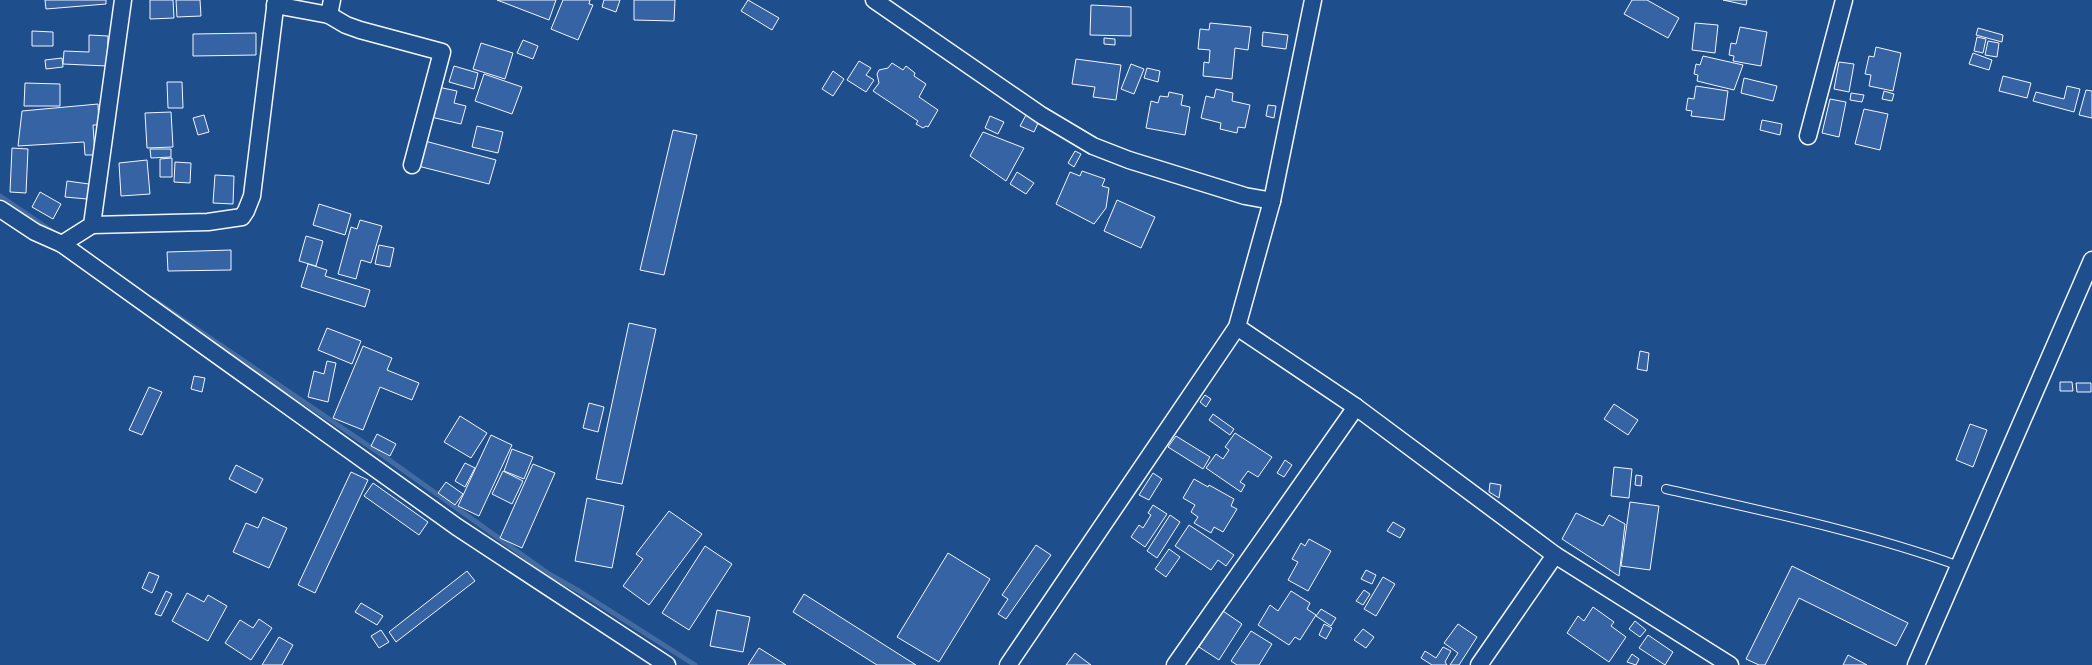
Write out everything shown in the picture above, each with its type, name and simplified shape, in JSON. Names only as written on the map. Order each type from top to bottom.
[{"type":"street","points":[[92,225],[123,0]]},
{"type":"street","points":[[874,0],[1041,115],[1093,146],[1130,160],[1245,196],[1272,201]]},
{"type":"street","points":[[1008,665],[1237,328],[1272,201],[1314,0]]},
{"type":"street","points":[[1808,136],[1844,0]]},
{"type":"street","points":[[62,244],[92,225],[208,222],[242,218],[252,196],[275,2],[331,7],[346,26],[442,52],[412,165]]},
{"type":"street","points":[[0,209],[35,232],[62,244],[457,527],[667,665]]},
{"type":"street","points":[[1916,665],[2092,260]]},
{"type":"street","points":[[1237,328],[1356,407],[1555,555],[1730,665]]},
{"type":"street","points":[[1175,665],[1356,407]]},
{"type":"street","points":[[1479,665],[1555,555]]},
{"type":"lane","points":[[1666,489],[1799,520],[1930,555],[1959,566]]},
{"type":"building","points":[[45,0],[106,0],[106,4],[46,9]]},
{"type":"building","points":[[150,0],[173,0],[174,18],[150,19]]},
{"type":"building","points":[[176,0],[200,0],[201,16],[177,17]]},
{"type":"building","points":[[497,0],[556,0],[549,20]]},
{"type":"building","points":[[563,0],[590,0],[589,4],[593,5],[578,40],[551,29]]},
{"type":"building","points":[[604,0],[620,0],[616,12],[602,7]]},
{"type":"building","points":[[634,0],[675,0],[674,21],[634,20]]},
{"type":"building","points":[[748,0],[779,18],[772,30],[741,11]]},
{"type":"building","points":[[1632,0],[1647,0],[1679,18],[1668,38],[1624,14]]},
{"type":"building","points":[[1723,0],[1747,0],[1746,5]]},
{"type":"building","points":[[1091,5],[1131,7],[1131,36],[1090,35]]},
{"type":"building","points":[[1210,23],[1251,27],[1248,50],[1235,48],[1232,79],[1203,76],[1204,62],[1209,63],[1210,50],[1198,49],[1200,29],[1209,30]]},
{"type":"building","points":[[1695,23],[1718,25],[1715,53],[1692,50]]},
{"type":"building","points":[[1740,27],[1767,32],[1761,66],[1733,61],[1734,56],[1729,55],[1731,43],[1736,44]]},
{"type":"building","points":[[1978,28],[2003,35],[2002,42],[1976,35]]},
{"type":"building","points":[[32,31],[53,32],[53,46],[32,46]]},
{"type":"building","points":[[1263,32],[1288,35],[1286,49],[1262,46]]},
{"type":"building","points":[[256,33],[256,55],[193,56],[193,34]]},
{"type":"building","points":[[89,35],[108,36],[107,66],[63,64],[64,51],[89,52]]},
{"type":"building","points":[[1977,37],[1986,39],[1983,53],[1974,51]]},
{"type":"building","points":[[1104,38],[1115,39],[1115,45],[1104,44]]},
{"type":"building","points":[[523,40],[538,46],[533,59],[517,53]]},
{"type":"building","points":[[1988,41],[1999,43],[1997,57],[1985,55]]},
{"type":"building","points":[[481,43],[513,53],[505,79],[473,69]]},
{"type":"building","points":[[1876,47],[1901,53],[1893,91],[1869,86],[1871,75],[1865,74],[1869,56],[1874,57]]},
{"type":"building","points":[[1973,53],[1992,60],[1989,70],[1969,64]]},
{"type":"building","points":[[1703,56],[1743,65],[1734,90],[1697,81],[1698,75],[1694,74],[1696,64],[1700,65]]},
{"type":"building","points":[[62,58],[63,67],[46,69],[45,60]]},
{"type":"building","points":[[1076,59],[1121,65],[1116,100],[1093,97],[1095,87],[1072,84]]},
{"type":"building","points":[[859,61],[871,68],[866,75],[874,80],[866,92],[847,80]]},
{"type":"building","points":[[1839,62],[1854,64],[1849,92],[1834,89]]},
{"type":"building","points":[[892,63],[903,70],[906,66],[915,73],[914,76],[926,84],[919,97],[938,110],[928,127],[923,128],[916,124],[918,121],[873,91],[879,83],[877,74],[879,70],[888,68]]},
{"type":"building","points":[[1131,64],[1144,69],[1134,94],[1121,89]]},
{"type":"building","points":[[454,66],[478,73],[474,89],[449,82]]},
{"type":"building","points":[[1147,68],[1160,71],[1158,82],[1144,78]]},
{"type":"building","points":[[833,71],[844,79],[833,96],[822,89]]},
{"type":"building","points":[[484,74],[522,87],[512,114],[475,101]]},
{"type":"building","points":[[2003,76],[2031,83],[2027,98],[1999,91]]},
{"type":"building","points":[[1744,78],[1777,86],[1773,101],[1741,93]]},
{"type":"building","points":[[167,82],[182,82],[183,108],[168,108]]},
{"type":"building","points":[[25,83],[60,84],[60,106],[24,106]]},
{"type":"building","points":[[1696,86],[1728,91],[1724,120],[1691,116],[1692,111],[1686,110],[1688,98],[1694,99]]},
{"type":"building","points":[[2067,86],[2080,89],[2074,112],[2033,101],[2036,92],[2064,99]]},
{"type":"building","points":[[438,87],[457,91],[454,103],[466,106],[461,124],[431,117]]},
{"type":"building","points":[[1216,89],[1233,93],[1232,101],[1250,105],[1245,128],[1238,127],[1237,133],[1220,129],[1221,123],[1201,118],[1206,96],[1214,98]]},
{"type":"building","points":[[2086,90],[2092,91],[2092,118],[2079,115]]},
{"type":"building","points":[[1884,91],[1894,94],[1892,101],[1882,99]]},
{"type":"building","points":[[1169,92],[1183,95],[1181,105],[1190,107],[1185,135],[1146,128],[1151,101],[1158,103],[1160,96],[1168,97]]},
{"type":"building","points":[[1851,93],[1864,95],[1862,102],[1850,100]]},
{"type":"building","points":[[1830,99],[1846,102],[1839,137],[1822,133]]},
{"type":"building","points":[[98,104],[99,125],[93,125],[95,155],[85,155],[84,142],[18,146],[22,111]]},
{"type":"building","points":[[1268,105],[1276,106],[1274,118],[1266,116]]},
{"type":"building","points":[[1864,109],[1888,114],[1880,150],[1855,144]]},
{"type":"building","points":[[171,112],[173,147],[147,148],[145,113]]},
{"type":"building","points":[[204,115],[209,132],[198,135],[193,118]]},
{"type":"building","points":[[1026,115],[1039,121],[1034,132],[1020,126]]},
{"type":"building","points":[[990,116],[1004,122],[998,134],[985,128]]},
{"type":"building","points":[[1762,120],[1782,124],[1780,135],[1760,130]]},
{"type":"building","points":[[477,126],[503,132],[498,153],[472,147]]},
{"type":"building","points":[[673,130],[697,135],[664,275],[640,270]]},
{"type":"building","points":[[983,132],[1024,148],[1006,181],[970,156]]},
{"type":"building","points":[[425,141],[496,160],[489,184],[418,166]]},
{"type":"building","points":[[12,148],[28,149],[26,193],[10,192]]},
{"type":"building","points":[[150,149],[171,149],[171,157],[151,158]]},
{"type":"building","points":[[1075,151],[1081,154],[1074,167],[1068,163]]},
{"type":"building","points":[[172,158],[172,177],[160,177],[160,159]]},
{"type":"building","points":[[147,160],[150,194],[121,196],[119,163]]},
{"type":"building","points":[[175,162],[191,163],[190,183],[174,182]]},
{"type":"building","points":[[1082,171],[1105,179],[1102,186],[1109,188],[1106,208],[1094,224],[1056,204],[1070,172],[1080,176]]},
{"type":"building","points":[[1017,172],[1034,183],[1026,194],[1010,184]]},
{"type":"building","points":[[215,175],[234,176],[233,204],[213,203]]},
{"type":"building","points":[[67,181],[89,184],[87,199],[65,197]]},
{"type":"building","points":[[40,192],[61,204],[53,219],[32,207]]},
{"type":"building","points":[[1117,200],[1155,217],[1141,248],[1104,231]]},
{"type":"building","points":[[319,204],[351,214],[345,235],[313,225]]},
{"type":"building","points":[[360,220],[382,226],[371,263],[361,260],[356,279],[338,274],[351,227],[357,229]]},
{"type":"building","points":[[306,236],[323,241],[316,266],[299,261]]},
{"type":"building","points":[[379,245],[394,248],[390,267],[375,264]]},
{"type":"building","points":[[231,250],[231,270],[168,271],[167,252]]},
{"type":"building","points":[[308,264],[327,270],[325,276],[370,290],[365,307],[301,287]]},
{"type":"building","points":[[629,323],[656,329],[622,484],[596,479]]},
{"type":"building","points":[[327,328],[361,341],[352,364],[318,350]]},
{"type":"building","points":[[363,346],[392,358],[387,370],[419,383],[412,400],[380,387],[363,430],[333,418]]},
{"type":"building","points":[[1640,351],[1649,353],[1647,371],[1637,369]]},
{"type":"building","points":[[327,361],[336,363],[328,402],[308,397],[314,371],[324,374]]},
{"type":"building","points":[[194,376],[205,378],[202,392],[191,389]]},
{"type":"building","points":[[2060,382],[2072,382],[2073,391],[2060,391]]},
{"type":"building","points":[[2076,383],[2091,383],[2091,392],[2077,392]]},
{"type":"building","points":[[149,387],[162,392],[142,435],[129,430]]},
{"type":"building","points":[[1205,395],[1211,399],[1206,407],[1200,402]]},
{"type":"building","points":[[589,403],[604,407],[598,432],[583,428]]},
{"type":"building","points":[[1614,404],[1638,420],[1628,435],[1604,419]]},
{"type":"building","points":[[1213,414],[1234,429],[1230,435],[1209,420]]},
{"type":"building","points":[[460,416],[487,433],[471,458],[444,442]]},
{"type":"building","points":[[1970,424],[1987,430],[1973,467],[1956,460]]},
{"type":"building","points":[[1235,433],[1272,457],[1258,477],[1248,471],[1240,482],[1245,485],[1241,492],[1206,468],[1216,454],[1223,459],[1229,450],[1225,447]]},
{"type":"building","points":[[377,434],[396,444],[390,456],[371,446]]},
{"type":"building","points":[[491,435],[512,445],[479,516],[458,506]]},
{"type":"building","points":[[1176,436],[1210,457],[1203,469],[1168,447]]},
{"type":"building","points":[[512,449],[533,457],[524,479],[504,471]]},
{"type":"building","points":[[1285,460],[1292,465],[1284,477],[1277,473]]},
{"type":"building","points":[[465,463],[475,468],[465,487],[455,481]]},
{"type":"building","points":[[533,464],[555,473],[522,548],[500,538]]},
{"type":"building","points":[[236,465],[263,479],[256,493],[229,479]]},
{"type":"building","points":[[1614,467],[1632,469],[1629,498],[1611,496]]},
{"type":"building","points":[[503,471],[523,481],[512,504],[492,494]]},
{"type":"building","points":[[351,472],[368,480],[315,593],[298,585]]},
{"type":"building","points":[[1153,473],[1162,479],[1149,500],[1139,495]]},
{"type":"building","points":[[1636,475],[1642,476],[1641,486],[1635,485]]},
{"type":"building","points":[[1194,479],[1234,499],[1231,506],[1237,509],[1223,532],[1214,527],[1211,533],[1194,523],[1198,517],[1191,512],[1195,505],[1183,498]]},
{"type":"building","points":[[446,482],[463,494],[455,505],[438,493]]},
{"type":"building","points":[[373,483],[428,522],[419,535],[364,496]]},
{"type":"building","points":[[1490,483],[1501,485],[1499,498],[1489,492]]},
{"type":"building","points":[[587,498],[624,506],[612,568],[575,561]]},
{"type":"building","points":[[1630,502],[1659,506],[1650,570],[1621,566]]},
{"type":"building","points":[[1153,505],[1167,514],[1145,547],[1131,537],[1139,525],[1143,528],[1151,515],[1148,513]]},
{"type":"building","points":[[669,511],[702,534],[649,605],[623,586],[643,559],[636,554]]},
{"type":"building","points":[[1576,513],[1603,526],[1609,515],[1625,524],[1619,576],[1562,539]]},
{"type":"building","points":[[1170,515],[1180,522],[1157,558],[1147,551]]},
{"type":"building","points":[[263,517],[287,528],[269,568],[233,552],[246,523],[258,528]]},
{"type":"building","points":[[1393,522],[1405,529],[1400,538],[1387,531]]},
{"type":"building","points":[[1189,525],[1234,555],[1226,566],[1218,560],[1211,570],[1175,546]]},
{"type":"building","points":[[1309,539],[1331,551],[1308,591],[1288,580],[1298,562],[1292,559],[1301,543],[1305,546]]},
{"type":"building","points":[[1036,545],[1051,555],[1006,619],[998,614],[1008,599],[1002,595]]},
{"type":"building","points":[[705,546],[732,564],[689,630],[662,613]]},
{"type":"building","points":[[1169,549],[1180,557],[1166,577],[1155,569]]},
{"type":"building","points":[[948,553],[990,579],[939,662],[897,637]]},
{"type":"building","points":[[1792,566],[1908,623],[1896,646],[1799,598],[1765,665],[1759,665],[1746,659]]},
{"type":"building","points":[[1366,570],[1376,575],[1372,584],[1361,579]]},
{"type":"building","points":[[467,571],[475,581],[396,642],[389,632]]},
{"type":"building","points":[[149,572],[159,576],[152,593],[142,588]]},
{"type":"building","points":[[1383,577],[1395,584],[1376,616],[1364,609]]},
{"type":"building","points":[[1364,590],[1370,594],[1363,605],[1356,601]]},
{"type":"building","points":[[166,591],[172,594],[161,616],[155,614]]},
{"type":"building","points":[[1291,591],[1310,603],[1307,609],[1316,615],[1300,640],[1295,637],[1289,645],[1258,625],[1270,605],[1278,611]]},
{"type":"building","points":[[187,593],[204,602],[208,595],[227,606],[208,641],[172,621]]},
{"type":"building","points":[[804,594],[916,665],[877,665],[793,612]]},
{"type":"building","points":[[361,603],[383,616],[377,625],[355,612]]},
{"type":"building","points":[[1593,607],[1614,622],[1611,626],[1626,637],[1609,662],[1567,633],[1578,616],[1584,621]]},
{"type":"building","points":[[1321,609],[1336,618],[1331,626],[1316,616]]},
{"type":"building","points":[[717,610],[750,617],[743,652],[710,646]]},
{"type":"building","points":[[1223,611],[1242,624],[1219,660],[1199,647]]},
{"type":"building","points":[[259,619],[272,628],[251,660],[225,643],[240,620],[253,628]]},
{"type":"building","points":[[1635,621],[1646,630],[1640,637],[1629,629]]},
{"type":"building","points":[[1324,624],[1332,628],[1326,639],[1319,635]]},
{"type":"building","points":[[1458,624],[1477,637],[1459,665],[1450,665],[1458,653],[1444,643]]},
{"type":"building","points":[[1363,629],[1374,637],[1366,648],[1354,640]]},
{"type":"building","points":[[381,630],[389,642],[379,648],[371,636]]},
{"type":"building","points":[[1251,631],[1272,644],[1259,665],[1237,665],[1231,661]]},
{"type":"building","points":[[1648,635],[1673,652],[1665,665],[1639,648]]},
{"type":"building","points":[[279,637],[293,645],[282,665],[262,665]]},
{"type":"building","points":[[1443,647],[1451,651],[1445,662],[1447,665],[1432,665],[1421,658],[1425,651],[1436,658]]},
{"type":"building","points":[[759,648],[786,665],[748,665]]},
{"type":"building","points":[[1075,653],[1091,665],[1066,665]]},
{"type":"building","points":[[1632,654],[1639,659],[1636,665],[1627,662]]},
{"type":"building","points":[[1848,655],[1867,665],[1843,665]]},
{"type":"waterway","points":[[0,196],[53,232]]},
{"type":"waterway","points":[[154,300],[385,457],[549,574],[695,665]]}]
